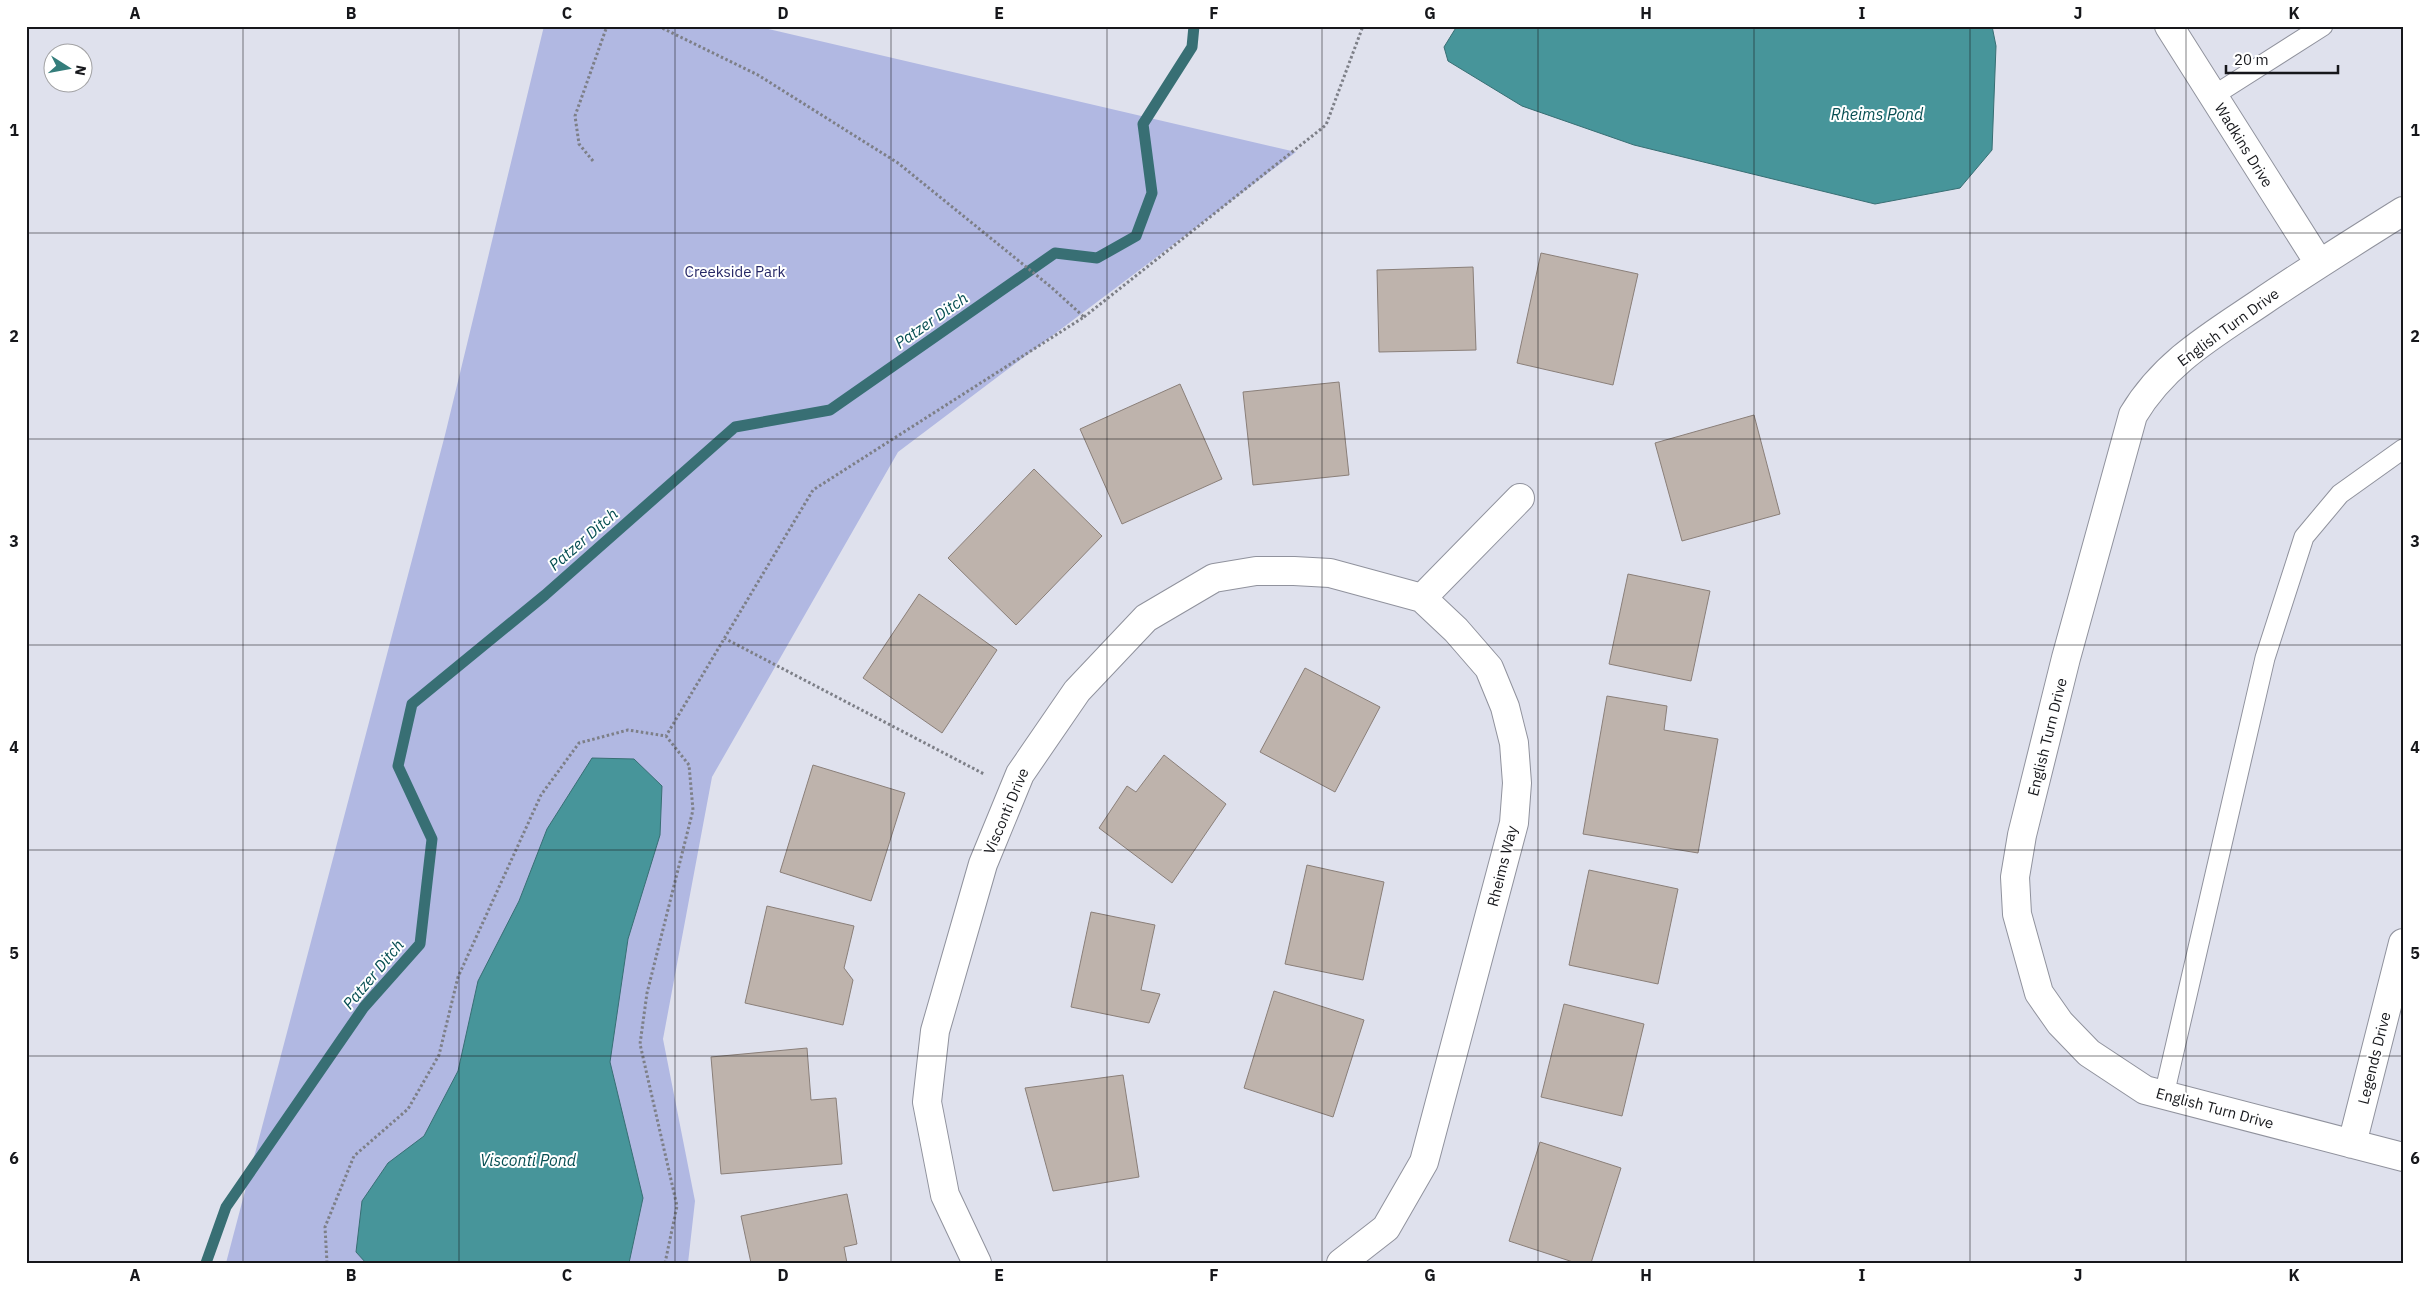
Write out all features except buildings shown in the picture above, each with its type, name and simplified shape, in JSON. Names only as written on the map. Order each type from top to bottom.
[{"type":"street","name":"Wadkins Drive","points":[[2169,26],[2319,263]]},
{"type":"street","name":"English Turn Drive","points":[[2403,210],[2319,263],[2185,354],[2145,396],[2133,415],[2066,658],[2022,835],[2015,877],[2017,914],[2039,993],[2060,1023],[2089,1053],[2145,1090],[2403,1158]]},
{"type":"street","points":[[1422,598],[1520,498]]},
{"type":"street","name":"Visconti Drive","points":[[977,1263],[945,1196],[927,1102],[935,1031],[984,864],[1020,774],[1077,691],[1146,618],[1214,578],[1256,572],[1294,571],[1330,573],[1422,598]]},
{"type":"street","name":"Rheims Way","points":[[1340,1263],[1386,1228],[1424,1162],[1514,823],[1517,783],[1514,743],[1505,707],[1489,668],[1456,630],[1422,598]]},
{"type":"street","name":"Legends Drive","points":[[2352,1144],[2403,943]]},
{"type":"lane","points":[[2213,96],[2323,26]]},
{"type":"lane","points":[[2164,1095],[2264,658],[2304,537],[2340,494],[2403,449]]},
{"type":"path","points":[[593,161],[579,144],[576,116],[607,26]]},
{"type":"path","points":[[658,26],[758,75],[890,158],[1051,286],[1084,317]]},
{"type":"path","points":[[666,736],[813,490],[1084,317],[1326,125],[1364,26]]},
{"type":"path","points":[[724,638],[1013,790]]},
{"type":"path","points":[[327,1263],[325,1227],[354,1156],[408,1109],[439,1055],[458,977],[541,795],[579,743],[628,730],[666,736],[689,765],[693,810],[647,993],[640,1044],[676,1206],[666,1263]]},
{"type":"green space","name":"Creekside Park","points":[[544,26],[756,26],[1296,152],[898,452],[712,777],[663,1039],[695,1201],[688,1263],[226,1263],[445,435]]},
{"type":"water","name":"Rheims Pond","points":[[1457,26],[1992,26],[1996,46],[1992,150],[1960,188],[1875,204],[1634,145],[1522,106],[1448,61],[1444,47]]},
{"type":"water","name":"Visconti Pond","points":[[592,758],[634,759],[662,786],[660,835],[628,939],[610,1062],[643,1198],[629,1263],[366,1263],[356,1252],[362,1201],[388,1163],[424,1136],[458,1071],[478,981],[519,901],[547,829]]},
{"type":"waterway","name":"Patzer Ditch","points":[[206,1263],[226,1207],[364,1007],[420,944],[432,839],[398,766],[412,704],[545,595],[735,427],[830,410],[1055,253],[1097,258],[1136,236],[1152,193],[1143,124],[1192,47],[1194,26]]}]
